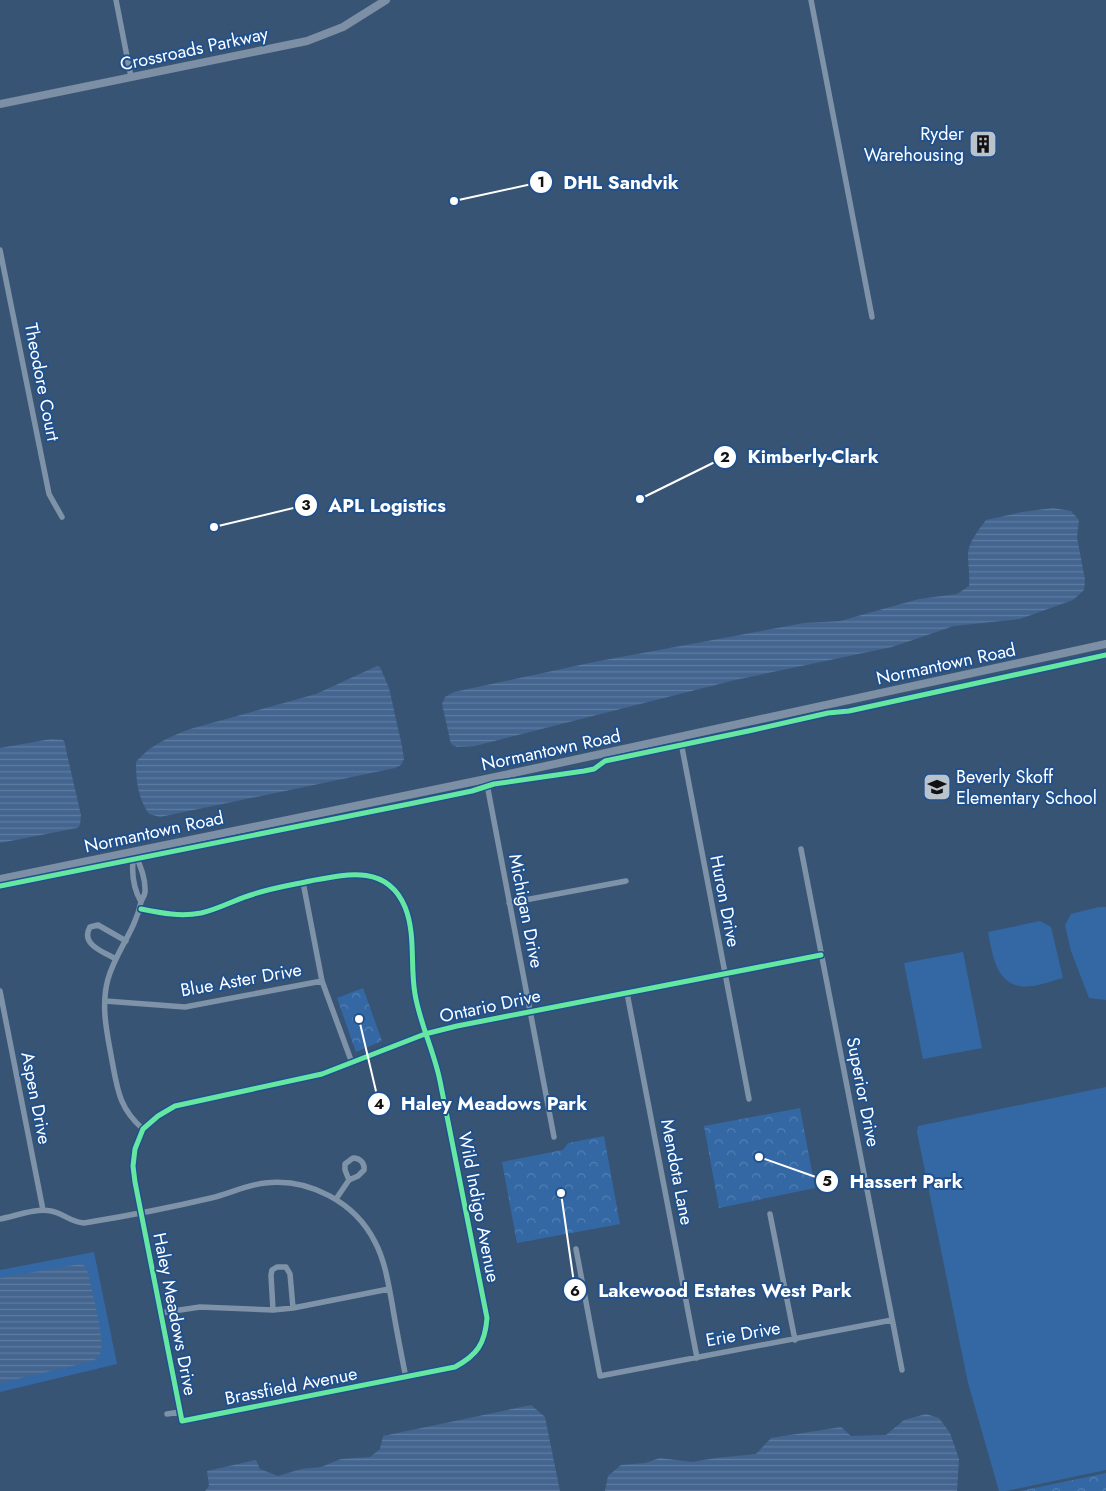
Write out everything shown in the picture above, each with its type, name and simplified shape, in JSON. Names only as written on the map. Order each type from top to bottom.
[{"type":"street","points":[[116,0],[131,77]]},
{"type":"street","name":"Crossroads Parkway","points":[[0,104],[307,41],[343,27],[386,0]]},
{"type":"street","points":[[811,0],[872,317]]},
{"type":"street","name":"Theodore Court","points":[[0,250],[49,494],[62,517]]},
{"type":"street","name":"Normantown Road","points":[[0,879],[486,779],[1106,644]]},
{"type":"street","name":"Huron Drive","points":[[680,737],[748,1099]]},
{"type":"street","name":"Michigan Drive","points":[[486,779],[554,1138]]},
{"type":"street","name":"Superior Drive","points":[[801,849],[902,1370]]},
{"type":"street","points":[[134,852],[141,866],[145,893],[141,902],[141,909],[116,959],[108,980],[105,1022],[118,1092],[124,1109],[132,1120],[143,1129],[135,1149],[134,1166],[140,1212]]},
{"type":"street","points":[[134,852],[131,869],[136,893],[141,902]]},
{"type":"street","name":"Wild Indigo Avenue","points":[[304,882],[344,874],[373,876],[385,882],[400,897],[410,924],[414,993],[440,1081],[487,1318],[486,1332],[482,1341],[478,1349],[468,1360],[455,1367],[406,1378]]},
{"type":"street","points":[[509,903],[626,881]]},
{"type":"street","points":[[141,909],[175,915],[196,914],[254,894],[304,882],[322,981],[352,1063]]},
{"type":"street","points":[[116,959],[90,943],[86,937],[87,931],[90,926],[98,925],[126,941]]},
{"type":"street","name":"Ontario Drive","points":[[143,1129],[158,1116],[175,1106],[322,1074],[426,1034],[456,1026],[821,955]]},
{"type":"street","name":"Blue Aster Drive","points":[[105,1001],[185,1007],[322,981]]},
{"type":"street","name":"Aspen Drive","points":[[0,991],[43,1210]]},
{"type":"street","name":"Mendota Lane","points":[[627,993],[697,1358]]},
{"type":"street","points":[[336,1199],[348,1180]]},
{"type":"street","points":[[0,1219],[43,1210],[54,1212],[74,1222],[84,1223],[212,1198],[252,1185],[266,1183],[287,1183],[322,1191],[352,1211],[367,1227],[376,1243],[384,1264],[406,1378]]},
{"type":"street","name":"Haley Meadows Drive","points":[[140,1212],[182,1420]]},
{"type":"street","points":[[770,1214],[795,1340]]},
{"type":"street","name":"Erie Drive","points":[[576,1250],[600,1376],[892,1320]]},
{"type":"street","points":[[272,1310],[271,1275],[272,1270],[277,1267],[286,1267],[290,1274],[293,1308]]},
{"type":"street","points":[[160,1313],[200,1307],[272,1310],[293,1308],[389,1289]]},
{"type":"street","name":"Brassfield Avenue","points":[[182,1420],[406,1378]]},
{"type":"street","name":"Haley Meadows Drive","points":[[167,1414],[180,1412]]},
{"type":"green space","points":[[1106,907],[1106,1000],[1089,998],[1071,951],[1065,925],[1071,914]]},
{"type":"green space","points":[[1040,921],[1051,927],[1063,978],[1032,986],[1020,986],[1011,983],[1004,978],[999,970],[992,952],[988,932]]},
{"type":"green space","points":[[963,952],[982,1048],[923,1059],[904,963]]},
{"type":"green space","points":[[363,988],[382,1041],[356,1052],[337,998]]},
{"type":"green space","points":[[1106,1087],[1106,1470],[999,1491],[968,1383],[917,1132],[918,1126]]},
{"type":"green space","points":[[800,1108],[815,1188],[719,1208],[704,1126]]},
{"type":"green space","points":[[604,1136],[620,1224],[517,1243],[502,1162],[563,1150],[568,1143]]},
{"type":"green space","points":[[94,1252],[117,1364],[0,1392],[0,1270]]},
{"type":"green space","points":[[1106,1473],[1106,1491],[1020,1491]]},
{"type":"shaded area","points":[[1053,508],[1071,511],[1079,520],[1077,537],[1085,580],[1084,590],[1073,600],[1020,619],[954,626],[892,647],[735,680],[475,746],[457,747],[451,744],[442,704],[445,697],[454,692],[594,662],[804,623],[840,621],[919,599],[957,594],[969,586],[968,550],[974,536],[986,520],[1022,512]]},
{"type":"shaded area","points":[[377,666],[380,667],[389,688],[402,746],[404,759],[401,765],[395,768],[160,817],[149,814],[142,802],[138,789],[136,762],[154,746],[167,738],[190,729],[316,694]]},
{"type":"shaded area","points":[[51,739],[63,740],[65,743],[81,815],[80,825],[77,828],[0,843],[0,748]]},
{"type":"shaded area","points":[[80,1264],[85,1266],[88,1273],[97,1311],[101,1340],[99,1356],[93,1361],[0,1383],[0,1278]]},
{"type":"shaded area","points":[[531,1405],[545,1417],[560,1491],[205,1491],[209,1486],[207,1471],[256,1460],[260,1469],[278,1476],[301,1469],[321,1467],[341,1459],[370,1457],[380,1449],[383,1436]]},
{"type":"shaded area","points":[[926,1414],[939,1418],[950,1433],[959,1459],[957,1491],[605,1491],[608,1476],[621,1465],[645,1463],[660,1458],[692,1462],[756,1454],[771,1438],[841,1427],[851,1436],[886,1435],[904,1420]]},
{"type":"cycle path","points":[[0,886],[414,803],[472,791],[494,784],[594,769],[605,761],[828,713],[849,711],[1106,655]]},
{"type":"cycle path","points":[[141,909],[178,915],[201,913],[268,890],[324,878],[351,875],[377,878],[388,884],[397,893],[408,917],[412,939],[415,994],[420,1016],[424,1027],[427,1038],[431,1048],[440,1081],[487,1318],[482,1342],[469,1358],[455,1367],[182,1421],[133,1166],[135,1149],[143,1129],[158,1116],[175,1106],[322,1074],[425,1034],[457,1026],[821,955]]},
{"type":"place","name":"Ryder Warehousing","points":[[983,144]]},
{"type":"place","name":"DHL Sandvik","points":[[454,201]]},
{"type":"place","name":"Kimberly-Clark","points":[[640,499]]},
{"type":"place","name":"APL Logistics","points":[[214,527]]},
{"type":"place","name":"Beverly Skoff Elementary School","points":[[937,787]]},
{"type":"place","name":"Haley Meadows Park","points":[[359,1019]]},
{"type":"place","name":"Hassert Park","points":[[759,1157]]},
{"type":"place","name":"Lakewood Estates West Park","points":[[561,1193]]}]
